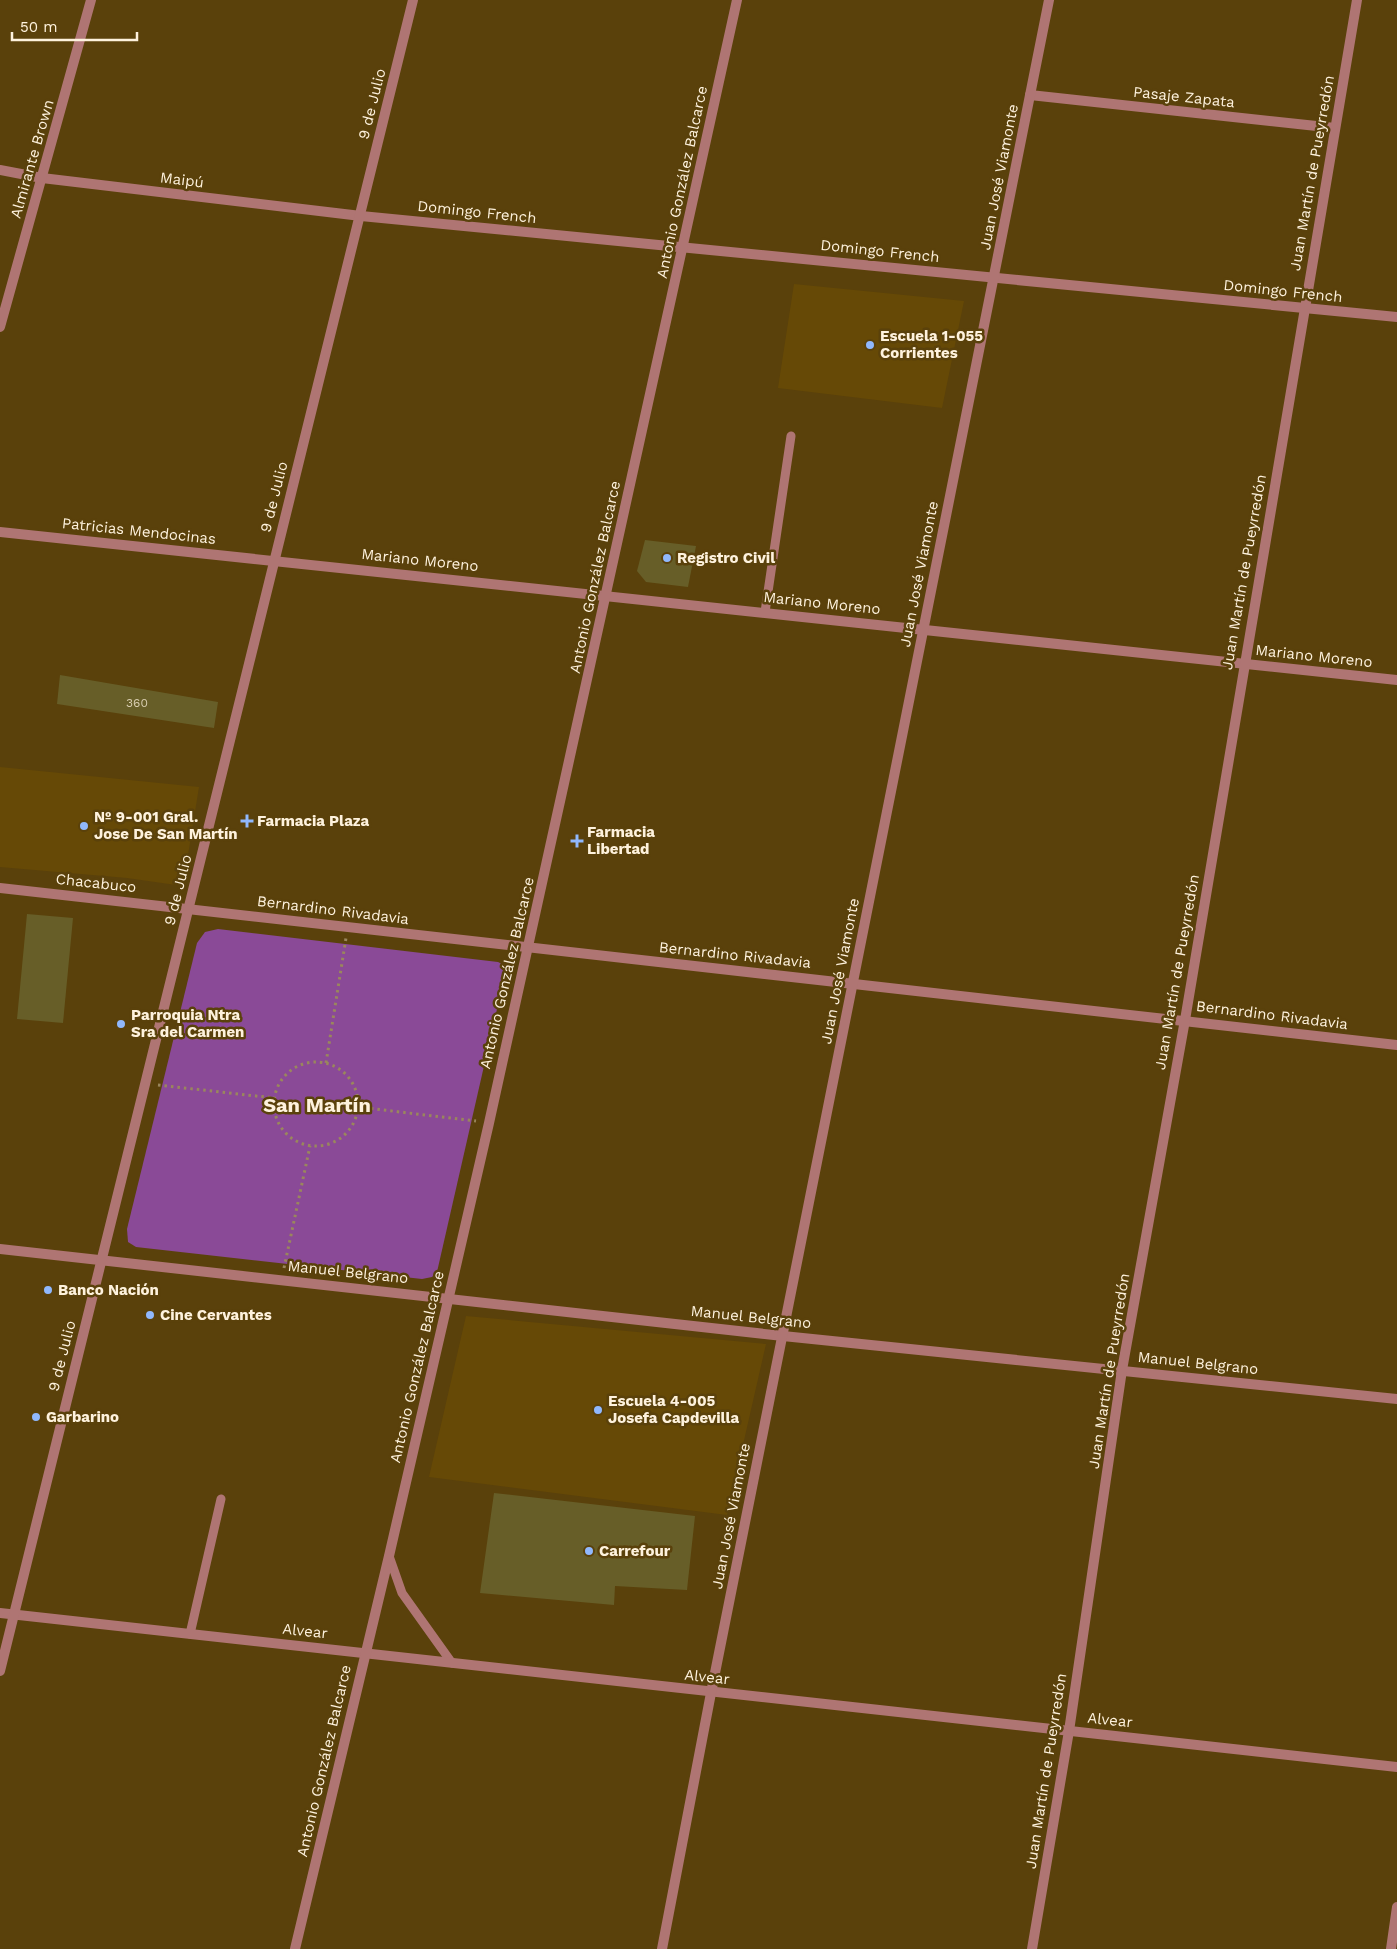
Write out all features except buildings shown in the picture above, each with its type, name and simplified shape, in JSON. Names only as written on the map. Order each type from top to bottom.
[{"type":"street","name":"Almirante Brown","points":[[0,326],[91,0]]},
{"type":"street","name":"9 de Julio","points":[[0,1671],[413,0]]},
{"type":"street","name":"Antonio González Balcarce","points":[[296,1949],[489,1123],[737,0]]},
{"type":"street","name":"Juan José Viamonte","points":[[662,1949],[711,1692],[995,278],[1049,0]]},
{"type":"street","name":"Juan Martín de Pueyrredón","points":[[1032,1949],[1069,1731],[1122,1370],[1185,1020],[1356,0]]},
{"type":"street","name":"Pasaje Zapata","points":[[1030,95],[1335,128]]},
{"type":"street","name":"Maipú","points":[[0,170],[42,178],[360,216]]},
{"type":"street","name":"Domingo French","points":[[360,216],[1397,316]]},
{"type":"street","name":"Patricias Mendocinas","points":[[0,532],[274,560]]},
{"type":"street","name":"Mariano Moreno","points":[[274,560],[1397,680]]},
{"type":"street","name":"Chacabuco","points":[[0,888],[189,908]]},
{"type":"street","name":"Bernardino Rivadavia","points":[[189,908],[348,928],[853,982],[1397,1045]]},
{"type":"street","name":"Manuel Belgrano","points":[[0,1249],[782,1336],[1397,1399]]},
{"type":"street","name":"Alvear","points":[[0,1613],[1397,1767]]},
{"type":"street","points":[[1391,1949],[1397,1907]]},
{"type":"lane","points":[[765,612],[791,436]]},
{"type":"lane","points":[[190,1634],[221,1499]]},
{"type":"lane","points":[[389,1556],[402,1593],[452,1663]]},
{"type":"path","points":[[326,1063],[348,928]]},
{"type":"path","points":[[306,1063],[326,1063],[343,1072],[350,1079],[355,1088],[358,1107],[352,1126],[338,1140],[330,1144],[310,1146],[292,1139],[279,1126],[275,1117],[274,1098],[276,1088],[288,1072],[306,1063]]},
{"type":"path","points":[[145,1084],[274,1098]]},
{"type":"path","points":[[358,1107],[489,1123]]},
{"type":"path","points":[[282,1280],[310,1146]]},
{"type":"shaded area","name":"Escuela 1-055 Corrientes","points":[[794,284],[964,301],[942,408],[778,388]]},
{"type":"shaded area","points":[[0,767],[199,787],[183,886],[127,878],[0,867]]},
{"type":"shaded area","points":[[218,929],[498,962],[504,965],[505,974],[437,1272],[432,1277],[422,1279],[136,1247],[128,1242],[127,1229],[197,943],[205,932]]},
{"type":"shaded area","name":"Escuela 4-005 Josefa Capdevilla","points":[[466,1316],[766,1344],[727,1515],[429,1477]]},
{"type":"place","name":"Escuela 1-055 Corrientes","points":[[870,345]]},
{"type":"place","name":"Registro Civil","points":[[667,558]]},
{"type":"place","name":"Farmacia Plaza","points":[[247,821]]},
{"type":"place","name":"Nº 9-001 Gral. Jose De San Martín","points":[[84,826]]},
{"type":"place","name":"Farmacia Libertad","points":[[577,841]]},
{"type":"place","name":"Parroquia Ntra Sra del Carmen","points":[[121,1024]]},
{"type":"place","name":"Banco Nación","points":[[48,1290]]},
{"type":"place","name":"Cine Cervantes","points":[[150,1315]]},
{"type":"place","name":"Escuela 4-005 Josefa Capdevilla","points":[[598,1410]]},
{"type":"place","name":"Garbarino","points":[[36,1417]]},
{"type":"place","name":"Carrefour","points":[[589,1551]]},
{"type":"district","name":"San Martín","points":[[317,1105]]}]
